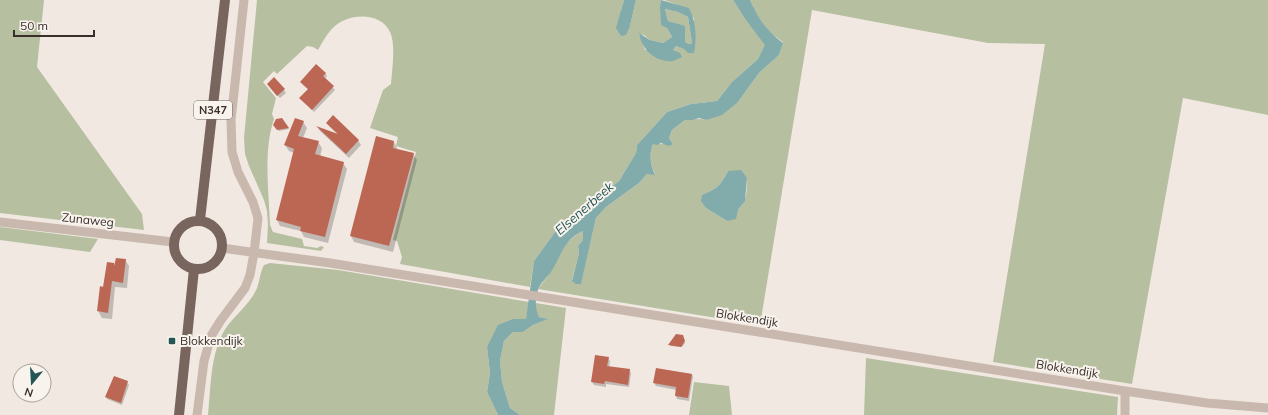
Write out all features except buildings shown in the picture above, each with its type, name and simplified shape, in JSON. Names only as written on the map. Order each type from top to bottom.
[{"type":"main road","name":"N347","points":[[200,220],[225,0]]},
{"type":"main road","points":[[200,220],[211,224],[218,231],[222,239],[222,248],[219,257],[214,263],[205,268],[194,269],[181,262],[174,252],[173,242],[181,227],[189,222],[200,220]]},
{"type":"main road","points":[[179,415],[194,269]]},
{"type":"street","points":[[198,415],[204,361],[211,336],[245,288],[250,276],[258,218],[253,202],[238,172],[232,152],[230,120],[244,0]]},
{"type":"street","name":"Zunaweg","points":[[0,222],[173,242]]},
{"type":"street","name":"Blokkendijk","points":[[222,248],[330,263],[1125,391],[1214,404],[1268,408]]},
{"type":"street","points":[[1125,391],[1125,415]]},
{"type":"green space","points":[[0,0],[44,0],[37,67],[142,214],[144,230],[0,213]]},
{"type":"green space","points":[[257,0],[624,0],[621,10],[630,26],[636,0],[661,0],[662,15],[672,37],[663,43],[650,40],[644,35],[639,34],[645,50],[673,50],[676,46],[694,52],[694,18],[678,5],[664,0],[733,0],[745,19],[766,45],[758,59],[732,82],[717,101],[691,104],[667,112],[637,145],[636,153],[619,181],[555,232],[534,261],[530,287],[400,264],[402,257],[397,241],[393,240],[416,152],[396,146],[398,137],[370,128],[383,90],[391,84],[393,43],[392,37],[386,25],[373,18],[365,16],[350,18],[342,21],[328,34],[318,50],[307,46],[277,74],[274,71],[263,82],[276,98],[272,114],[274,119],[268,158],[270,225],[273,232],[302,239],[304,246],[317,248],[321,246],[324,247],[321,251],[267,243],[267,211],[245,154],[244,138]]},
{"type":"green space","points":[[747,0],[753,7],[750,0],[1268,0],[1268,115],[1183,98],[1132,384],[993,362],[1045,44],[988,43],[812,10],[760,325],[538,289],[550,273],[566,244],[583,231],[583,240],[578,246],[579,253],[572,280],[583,274],[596,218],[606,207],[639,183],[647,174],[655,174],[651,159],[653,144],[673,144],[669,138],[672,130],[685,120],[706,120],[738,102],[759,73],[779,55],[783,42],[768,31]],"holes":[[[728,171],[747,178],[744,202],[727,221],[706,208],[702,195],[718,186]]]},
{"type":"green space","points":[[665,9],[678,12],[688,17],[692,43],[689,44],[685,42],[683,30],[676,24],[668,21]]},
{"type":"green space","points":[[0,227],[98,239],[90,252],[0,240]]},
{"type":"green space","points":[[270,263],[338,270],[529,302],[526,319],[513,319],[487,347],[490,373],[487,392],[498,415],[208,415],[212,372],[219,341],[224,331],[254,294],[264,265]]},
{"type":"green space","points":[[536,303],[566,308],[554,415],[520,415],[510,408],[502,382],[500,361],[504,341],[513,332],[523,332],[533,325],[547,319],[539,317],[536,313]]},
{"type":"green space","points":[[866,358],[1118,397],[1117,415],[864,415]]},
{"type":"green space","points":[[694,382],[729,386],[732,415],[689,415]]},
{"type":"water","points":[[624,0],[636,0],[630,26],[626,35],[621,36],[616,28]]},
{"type":"water","points":[[661,0],[689,8],[693,18],[695,30],[694,53],[688,53],[684,49],[676,46],[673,50],[680,53],[682,57],[673,61],[667,61],[655,57],[646,49],[640,39],[639,33],[650,40],[663,43],[672,37],[667,28],[661,25]],"holes":[[[665,9],[678,12],[688,17],[692,43],[689,44],[685,42],[685,26],[668,21]]]},
{"type":"water","points":[[733,0],[750,0],[763,23],[771,33],[783,43],[779,55],[759,73],[738,102],[722,115],[706,120],[699,118],[685,120],[672,130],[669,138],[673,144],[669,146],[661,143],[657,145],[653,144],[651,160],[655,175],[647,174],[639,183],[606,207],[596,218],[581,284],[576,284],[572,281],[579,253],[578,246],[583,240],[583,231],[567,243],[555,266],[540,285],[537,293],[536,304],[539,317],[548,319],[533,325],[523,332],[513,332],[504,341],[500,361],[502,382],[510,408],[520,415],[498,415],[487,392],[490,373],[487,347],[498,325],[513,319],[526,319],[534,261],[555,232],[619,181],[636,153],[637,145],[667,112],[691,104],[717,101],[732,82],[758,59],[765,45],[745,19]]},
{"type":"water","points":[[741,170],[747,178],[745,201],[738,210],[736,219],[727,221],[706,208],[701,201],[702,195],[718,186],[728,171]]},
{"type":"place","name":"Blokkendijk","points":[[172,341]]},
{"type":"water label","name":"Elsenerbeek","points":[[584,208]]}]
